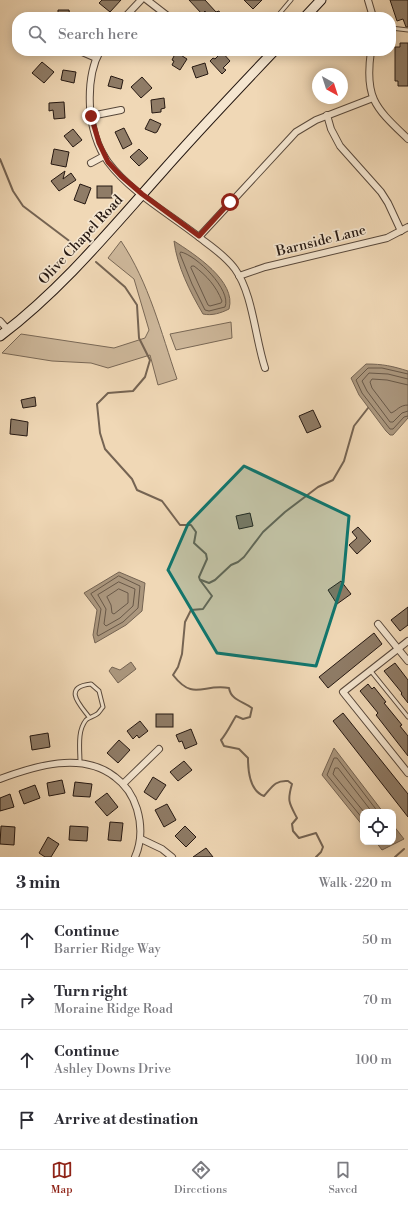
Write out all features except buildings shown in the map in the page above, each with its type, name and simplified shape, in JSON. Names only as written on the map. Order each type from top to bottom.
[{"type":"main road","points":[[310,12],[321,0]]},
{"type":"main road","name":"Olive Chapel Road","points":[[0,336],[61,284],[269,56]]},
{"type":"street","points":[[129,12],[140,0]]},
{"type":"street","points":[[147,0],[163,12]]},
{"type":"street","points":[[368,0],[372,12]]},
{"type":"street","points":[[91,56],[96,58],[89,98],[91,116],[94,131],[104,156],[121,176],[142,194],[199,236],[225,258],[239,276],[248,298],[265,368]]},
{"type":"street","points":[[371,56],[369,77],[373,98],[384,116],[408,139]]},
{"type":"street","points":[[199,236],[296,132],[307,124],[327,115],[373,98]]},
{"type":"street","points":[[91,116],[121,110]]},
{"type":"street","points":[[327,115],[331,129],[340,146],[381,192],[388,203],[401,231]]},
{"type":"street","points":[[91,163],[104,156]]},
{"type":"street","name":"Barnside Lane","points":[[239,276],[265,267],[388,238],[408,227]]},
{"type":"street","points":[[0,321],[8,330]]},
{"type":"street","points":[[378,624],[408,661]]},
{"type":"street","points":[[407,770],[343,692],[408,641]]},
{"type":"street","points":[[123,784],[159,749]]},
{"type":"street","points":[[0,779],[43,766],[80,763],[109,772],[123,784],[135,803],[139,816],[141,839],[135,857]]},
{"type":"street","points":[[141,839],[162,849],[172,857]]},
{"type":"lane","points":[[281,12],[291,0]]},
{"type":"lane","points":[[396,29],[408,30]]},
{"type":"lane","points":[[370,670],[408,717]]},
{"type":"lane","points":[[80,763],[81,729],[89,717],[97,714],[103,707],[99,691],[91,684],[80,687],[76,690],[75,695],[76,700],[89,717]]},
{"type":"highlighted area","points":[[244,466],[349,516],[343,582],[316,666],[217,653],[168,570],[188,524]]},
{"type":"shaded area","points":[[121,241],[131,257],[154,308],[177,379],[158,385],[150,355],[108,368],[91,363],[52,361],[2,353],[21,334],[114,348],[145,338],[149,330],[134,279],[108,258]]},
{"type":"shaded area","points":[[231,322],[232,338],[176,350],[170,334]]},
{"type":"water","points":[[174,241],[212,269],[227,288],[230,299],[229,309],[216,314],[203,314],[185,279],[178,260]]},
{"type":"water","points":[[366,364],[377,364],[408,371],[408,418],[393,435],[390,435],[386,431],[359,395],[351,378]]},
{"type":"water","points":[[119,572],[145,583],[142,611],[126,625],[95,643],[93,635],[97,610],[84,593]]},
{"type":"water","points":[[131,662],[136,669],[118,683],[109,671],[112,667],[120,670]]},
{"type":"water","points":[[334,748],[381,809],[360,809],[360,822],[322,775]]},
{"type":"water","points":[[396,829],[404,839],[396,843]]},
{"type":"water","points":[[378,845],[392,845],[382,850]]},
{"type":"waterway","points":[[0,159],[13,191],[23,206],[72,243]]},
{"type":"waterway","points":[[96,262],[125,287],[137,305],[139,338],[150,360],[145,377],[133,391],[108,393],[97,404],[100,433],[105,449],[132,479],[137,490],[162,501],[180,525],[191,525],[196,532],[194,543],[206,554],[207,559],[199,577],[212,596],[203,609],[191,610],[185,622],[182,654],[178,667],[173,675],[180,683],[193,690],[220,687],[229,688],[230,692],[235,698],[252,708],[250,717],[243,719],[236,716],[221,740],[224,746],[239,749],[248,758],[251,780],[259,793],[264,796],[274,785],[280,782],[288,781],[292,784],[289,798],[292,809],[297,818],[292,824],[293,831],[299,838],[316,833],[323,847],[321,852],[316,857]]},
{"type":"waterway","points":[[201,580],[209,583],[215,580],[231,565],[244,557],[263,532],[285,512],[318,487],[333,480],[344,461],[354,426],[368,408]]},
{"type":"waterway","points":[[395,857],[404,849]]},
{"type":"route","points":[[91,116],[94,131],[108,162],[121,176],[142,194],[199,236],[230,202]]}]
